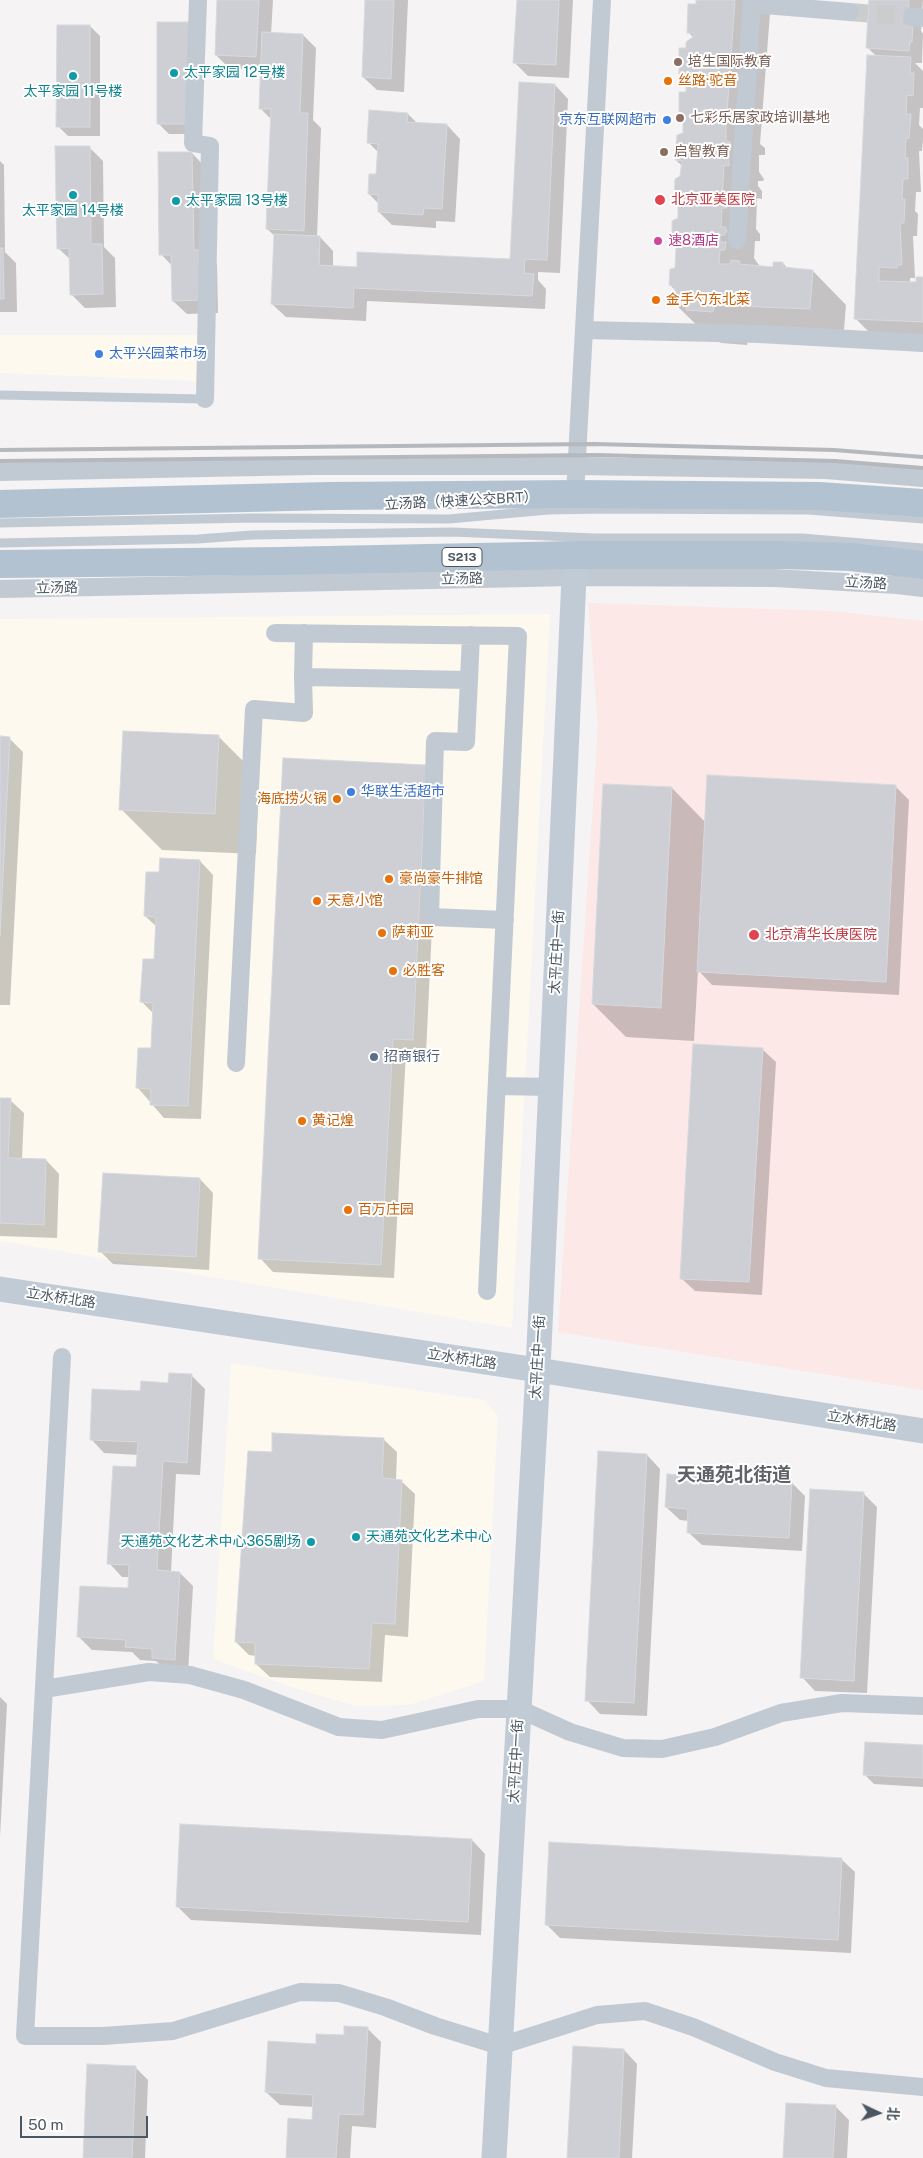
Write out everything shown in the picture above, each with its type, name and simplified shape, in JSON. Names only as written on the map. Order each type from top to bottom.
[{"type":"main road","points":[[0,504],[330,496],[575,494],[819,496],[923,503]]},
{"type":"main road","name":"立汤路","points":[[0,564],[280,562],[575,566],[840,556],[923,565]]},
{"type":"street","points":[[198,0],[193,144],[210,146],[205,399]]},
{"type":"street","points":[[575,494],[602,0]]},
{"type":"street","points":[[737,240],[752,2],[850,12]]},
{"type":"street","points":[[584,330],[759,334],[923,343]]},
{"type":"street","points":[[0,472],[311,466],[577,466],[826,470],[923,478]]},
{"type":"street","name":"立汤路","points":[[0,589],[575,566],[923,588]]},
{"type":"street","name":"太平庄中一街","points":[[494,2158],[538,1370],[575,566]]},
{"type":"street","points":[[275,633],[518,636],[487,1291]]},
{"type":"street","points":[[236,1063],[254,709],[304,713],[304,634]]},
{"type":"street","points":[[471,635],[466,742],[435,741],[430,917],[504,920]]},
{"type":"street","points":[[303,676],[468,680]]},
{"type":"street","points":[[497,1086],[551,1087]]},
{"type":"street","name":"立水桥北路","points":[[0,1289],[538,1370],[923,1431]]},
{"type":"street","points":[[62,1357],[25,2036],[103,2036],[173,2031],[300,1992],[339,1993],[500,2046],[597,2015],[645,2011],[693,2027],[775,2062],[826,2078],[923,2087]]},
{"type":"street","points":[[44,1689],[149,1672],[190,1675],[244,1690],[339,1727],[382,1730],[478,1709],[519,1708],[570,1732],[623,1748],[662,1749],[715,1738],[781,1713],[842,1703],[923,1706]]},
{"type":"lane","points":[[0,395],[205,399]]},
{"type":"lane","name":"立汤路（快速公交BRT）","points":[[0,523],[254,518],[440,519],[548,510],[605,509],[808,510],[923,519]]},
{"type":"lane","name":"立汤路（快速公交BRT）","points":[[0,543],[198,539],[262,535],[452,532],[595,538],[802,538],[923,548]]},
{"type":"shaded area","name":"太平兴园菜市场","points":[[0,335],[199,335],[196,381],[0,373]]},
{"type":"shaded area","name":"北京清华长庚医院","points":[[588,603],[832,611],[923,621],[923,1390],[558,1332],[598,727]]},
{"type":"shaded area","points":[[550,614],[512,1328],[0,1241],[0,619]]},
{"type":"shaded area","name":"天通苑文化艺术中心","points":[[231,1363],[484,1400],[498,1416],[484,1681],[409,1705],[356,1706],[294,1688],[213,1659]]},
{"type":"building","points":[[217,0],[259,0],[256,57],[215,55]]},
{"type":"building","points":[[365,0],[394,0],[391,79],[362,77]]},
{"type":"building","points":[[517,0],[559,0],[556,65],[513,63]]},
{"type":"building","points":[[696,0],[735,0],[727,113],[732,114],[732,122],[726,122],[726,141],[730,142],[731,145],[729,149],[725,148],[724,157],[729,156],[729,166],[724,165],[722,199],[727,199],[727,208],[722,208],[721,227],[725,227],[727,231],[724,235],[720,235],[720,242],[726,242],[725,250],[720,250],[719,264],[730,264],[731,260],[740,261],[739,264],[773,267],[773,262],[783,262],[783,267],[813,270],[810,309],[715,305],[713,312],[686,310],[686,305],[674,304],[675,286],[669,285],[670,269],[675,268],[676,248],[672,245],[672,221],[678,218],[678,205],[674,204],[675,179],[680,176],[682,161],[675,160],[677,135],[683,133],[683,118],[679,116],[679,92],[686,92],[686,75],[679,75],[679,48],[686,48],[686,42],[693,37],[694,33],[687,33],[688,4],[696,4]]},
{"type":"building","points":[[869,0],[909,0],[908,22],[913,22],[912,42],[910,42],[909,51],[866,48]]},
{"type":"building","name":"太平家园 12号楼","points":[[157,22],[191,22],[191,124],[157,124]]},
{"type":"building","name":"太平家园 11号楼","points":[[57,25],[90,25],[90,127],[56,127]]},
{"type":"building","points":[[262,32],[303,34],[300,113],[308,113],[304,231],[266,229],[271,109],[259,109]]},
{"type":"building","points":[[867,55],[911,57],[910,73],[914,73],[913,96],[907,95],[906,114],[911,114],[909,138],[906,138],[905,158],[908,158],[908,179],[903,179],[902,199],[905,199],[904,223],[900,223],[902,265],[897,265],[897,268],[879,267],[879,281],[916,282],[916,277],[923,277],[923,322],[854,319]]},
{"type":"building","points":[[519,82],[555,84],[547,260],[525,259],[524,273],[534,274],[532,296],[354,288],[353,308],[271,304],[274,234],[320,236],[319,265],[357,267],[357,252],[510,259]]},
{"type":"building","points":[[369,110],[408,113],[407,122],[447,124],[442,209],[424,208],[423,215],[378,212],[378,195],[368,194],[369,174],[376,174],[378,144],[367,143]]},
{"type":"building","name":"太平家园 14号楼","points":[[55,146],[90,146],[91,244],[102,244],[103,294],[70,295],[69,248],[57,249]]},
{"type":"building","name":"太平家园 13号楼","points":[[158,152],[192,152],[194,250],[204,250],[205,300],[172,301],[171,255],[159,255]]},
{"type":"building","points":[[0,248],[3,248],[4,299],[0,299]]},
{"type":"building","points":[[123,731],[219,735],[215,814],[119,810]]},
{"type":"building","points":[[0,736],[10,737],[0,936]]},
{"type":"building","points":[[283,758],[426,765],[413,1040],[393,1039],[381,1265],[258,1259]]},
{"type":"building","points":[[707,775],[896,785],[886,982],[697,972]]},
{"type":"building","points":[[603,784],[672,787],[661,1008],[592,1004]]},
{"type":"building","points":[[160,858],[200,860],[188,1106],[150,1105],[151,1089],[136,1088],[138,1048],[151,1048],[153,1003],[140,1002],[143,959],[154,959],[156,917],[144,916],[146,872],[159,872]]},
{"type":"building","points":[[693,1044],[763,1048],[749,1282],[680,1279]]},
{"type":"building","points":[[0,1098],[11,1098],[8,1158],[46,1159],[44,1225],[0,1223]]},
{"type":"building","points":[[103,1173],[200,1178],[196,1257],[98,1252]]},
{"type":"building","points":[[169,1373],[192,1374],[187,1463],[163,1461],[157,1570],[180,1572],[175,1660],[152,1658],[152,1649],[125,1647],[126,1640],[77,1637],[80,1586],[128,1588],[129,1565],[107,1564],[113,1466],[136,1467],[138,1442],[90,1440],[92,1389],[140,1391],[141,1381],[168,1383]]},
{"type":"building","points":[[272,1433],[384,1438],[382,1478],[402,1480],[395,1624],[372,1623],[369,1669],[255,1664],[255,1643],[235,1642],[248,1451],[272,1452]]},
{"type":"building","points":[[598,1451],[647,1454],[634,1703],[585,1701]]},
{"type":"building","points":[[667,1474],[792,1481],[789,1538],[687,1533],[688,1509],[665,1507]]},
{"type":"building","points":[[810,1489],[864,1492],[854,1681],[800,1678]]},
{"type":"building","points":[[865,1742],[923,1745],[923,1778],[863,1775]]},
{"type":"building","points":[[180,1824],[472,1839],[468,1922],[176,1907]]},
{"type":"building","points":[[549,1842],[842,1858],[838,1940],[545,1925]]},
{"type":"building","points":[[344,2026],[368,2027],[363,2115],[339,2114],[336,2158],[286,2158],[288,2118],[312,2120],[313,2095],[265,2092],[268,2041],[316,2044],[316,2034],[344,2035]]},
{"type":"building","points":[[573,2046],[624,2049],[619,2158],[567,2158]]},
{"type":"building","points":[[87,2064],[136,2066],[132,2158],[83,2158]]},
{"type":"building","points":[[786,2103],[836,2105],[833,2158],[783,2158]]},
{"type":"tunnel","points":[[850,12],[912,17]]},
{"type":"railway","points":[[0,450],[594,444],[834,450],[923,457]]},
{"type":"railway","points":[[0,461],[596,455],[835,461],[923,468]]},
{"type":"place","name":"培生国际教育","points":[[678,62]]},
{"type":"place","name":"太平家园 12号楼","points":[[174,73]]},
{"type":"place","name":"太平家园 11号楼","points":[[73,76]]},
{"type":"place","name":"丝路·驼音","points":[[668,81]]},
{"type":"place","name":"七彩乐居家政培训基地","points":[[680,118]]},
{"type":"place","name":"京东互联网超市","points":[[667,120]]},
{"type":"place","name":"启智教育","points":[[664,152]]},
{"type":"place","name":"太平家园 14号楼","points":[[73,195]]},
{"type":"place","name":"北京亚美医院","points":[[660,200]]},
{"type":"place","name":"太平家园 13号楼","points":[[176,201]]},
{"type":"place","name":"速8酒店","points":[[658,241]]},
{"type":"place","name":"金手勺东北菜","points":[[656,300]]},
{"type":"place","name":"太平兴园菜市场","points":[[99,354]]},
{"type":"place","name":"华联生活超市","points":[[351,792]]},
{"type":"place","name":"海底捞火锅","points":[[337,799]]},
{"type":"place","name":"豪尚豪牛排馆","points":[[389,879]]},
{"type":"place","name":"天意小馆","points":[[317,901]]},
{"type":"place","name":"萨莉亚","points":[[382,933]]},
{"type":"place","name":"北京清华长庚医院","points":[[754,935]]},
{"type":"place","name":"必胜客","points":[[393,971]]},
{"type":"place","name":"招商银行","points":[[374,1057]]},
{"type":"place","name":"黄记煌","points":[[302,1121]]},
{"type":"place","name":"百万庄园","points":[[348,1210]]},
{"type":"place","name":"天通苑文化艺术中心","points":[[356,1537]]},
{"type":"place","name":"天通苑文化艺术中心365剧场","points":[[311,1542]]},
{"type":"district","name":"天通苑北街道","points":[[734,1475]]}]
